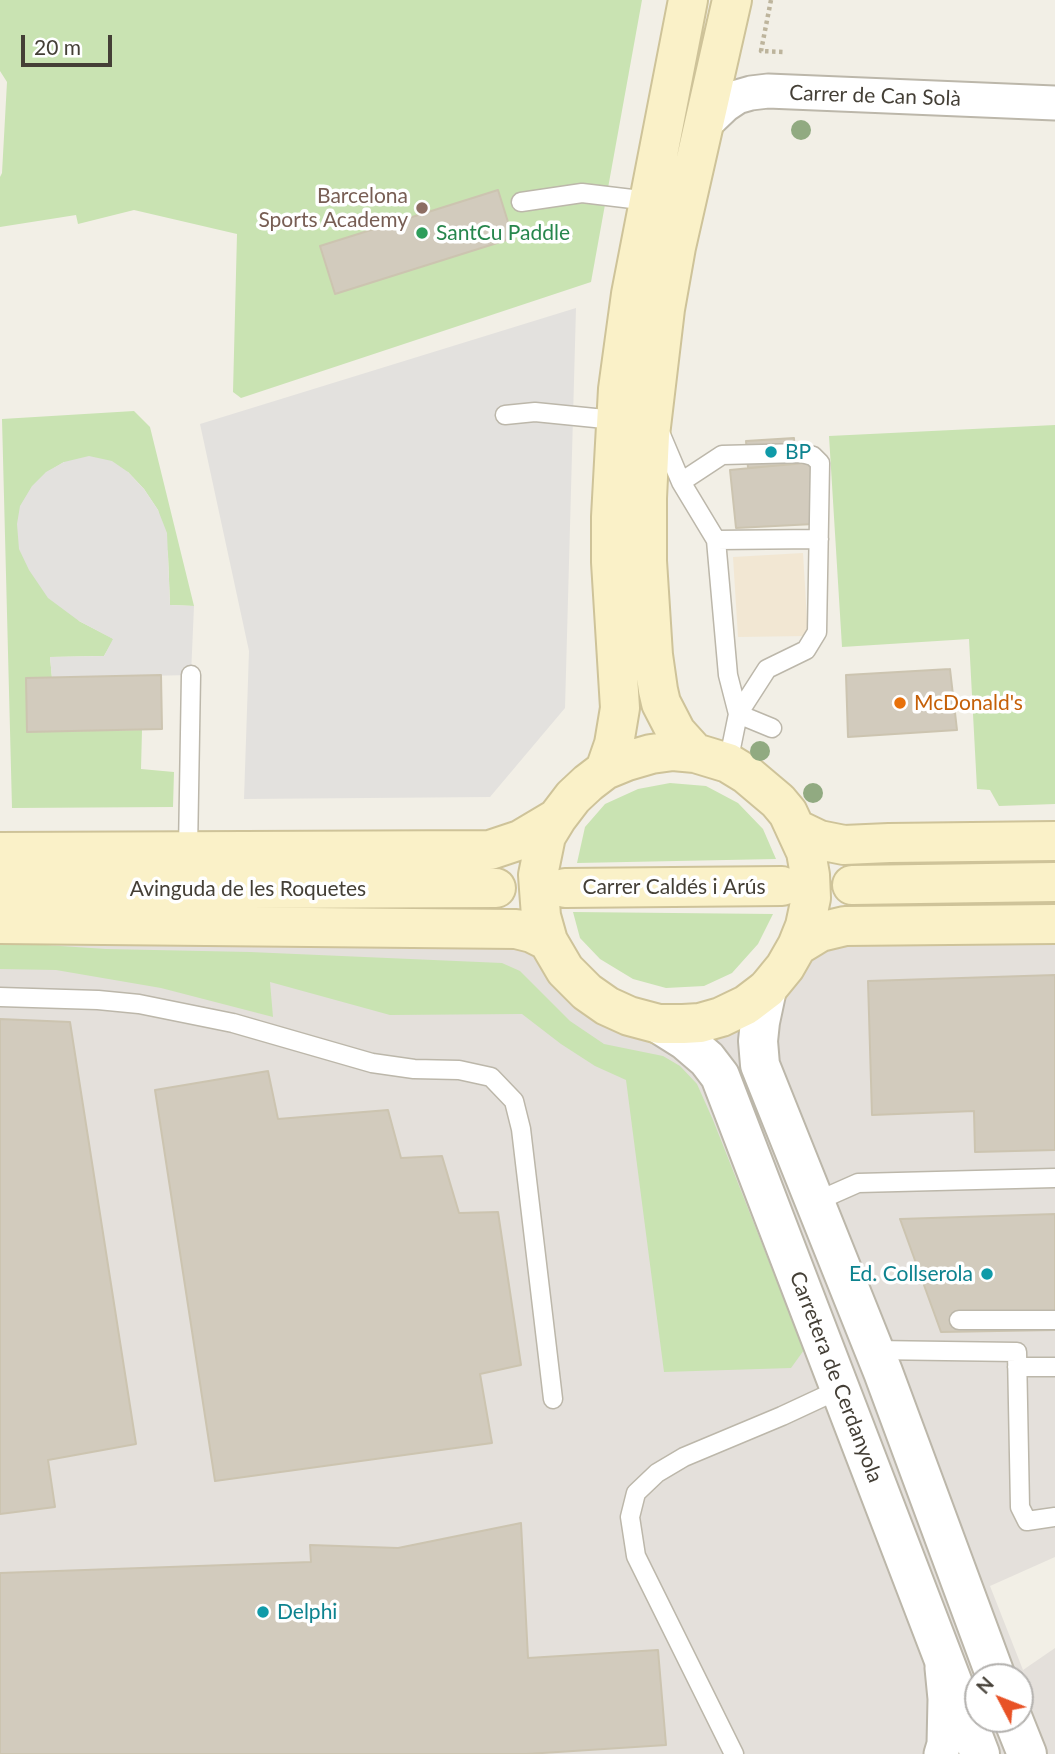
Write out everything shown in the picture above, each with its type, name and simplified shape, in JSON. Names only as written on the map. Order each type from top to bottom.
[{"type":"main road","points":[[688,0],[625,329],[634,417],[647,498],[647,561],[653,655],[661,703],[676,732],[711,758],[746,774],[788,813],[806,852],[811,898],[797,946],[785,967],[767,989],[746,1005],[721,1017],[700,1023],[659,1024],[629,1016],[607,1006],[587,992],[565,970],[548,941],[541,916],[538,875],[546,836],[557,818],[573,797],[605,770],[651,754],[673,751],[711,758]]},
{"type":"main road","points":[[605,770],[614,744],[620,708],[611,517],[634,417],[663,321],[676,247],[732,0]]},
{"type":"main road","points":[[0,852],[490,850],[520,840],[557,818]]},
{"type":"main road","points":[[796,829],[819,840],[844,845],[1055,841]]},
{"type":"main road","points":[[852,885],[1055,882]]},
{"type":"main road","name":"Carrer Caldés i Arús","points":[[565,888],[782,886]]},
{"type":"main road","name":"Avinguda de les Roquetes","points":[[0,890],[496,888]]},
{"type":"main road","points":[[0,924],[516,929],[533,933],[548,941]]},
{"type":"main road","points":[[797,946],[820,932],[845,926],[1055,924]]},
{"type":"street","name":"Carrer de Can Solà","points":[[705,124],[737,97],[768,91],[1055,103]]},
{"type":"street","name":"Carretera de Cerdanyola","points":[[767,989],[758,1041],[761,1065],[874,1350],[991,1663]]},
{"type":"street","name":"Carretera de Cerdanyola","points":[[659,1024],[686,1041],[707,1059],[720,1076],[980,1754]]},
{"type":"street","points":[[976,1663],[980,1636]]},
{"type":"street","points":[[940,1648],[944,1699],[944,1744],[941,1754]]},
{"type":"street","points":[[1001,1733],[1009,1754]]},
{"type":"street","points":[[1019,1733],[1027,1754]]},
{"type":"lane","points":[[521,202],[582,193],[649,201]]},
{"type":"lane","points":[[505,415],[536,412],[634,417],[681,482],[716,540],[728,675],[738,714]]},
{"type":"lane","points":[[681,482],[722,456],[802,453],[813,456],[820,463],[817,632],[806,650],[767,670],[711,758]]},
{"type":"lane","points":[[716,540],[819,539]]},
{"type":"lane","points":[[188,850],[191,675]]},
{"type":"lane","points":[[738,714],[772,728]]},
{"type":"lane","points":[[0,996],[139,1004],[233,1023],[372,1063],[414,1069],[459,1070],[491,1077],[514,1101],[521,1129],[553,1399]]},
{"type":"lane","points":[[815,1202],[858,1182],[1055,1178]]},
{"type":"lane","points":[[959,1320],[1055,1320]]},
{"type":"lane","points":[[874,1350],[1017,1352],[1020,1507],[1027,1521],[1055,1517]]},
{"type":"lane","points":[[1017,1367],[1055,1367]]},
{"type":"lane","points":[[734,1754],[636,1556],[630,1517],[636,1493],[657,1473],[684,1457],[841,1389]]},
{"type":"path","points":[[771,0],[761,51],[784,52]]},
{"type":"shaded area","points":[[576,308],[565,708],[490,797],[244,799],[249,651],[200,424]]},
{"type":"shaded area","points":[[89,456],[112,461],[128,472],[158,510],[167,533],[170,605],[194,606],[191,675],[52,678],[50,657],[104,656],[113,639],[79,621],[48,598],[19,549],[17,524],[20,506],[32,486],[46,472],[64,462]]},
{"type":"shaded area","points":[[803,553],[808,636],[738,637],[733,557]]},
{"type":"shaded area","points":[[0,924],[516,929],[587,992],[700,1023],[797,946],[1055,924],[1055,1557],[990,1586],[1020,1663],[964,1663],[964,1733],[1034,1733],[1033,1663],[1055,1648],[1055,1754],[0,1754]]},
{"type":"green space","name":"Barcelona Sports Academy","points":[[0,0],[642,0],[591,282],[241,398],[233,392],[237,234],[134,210],[78,224],[76,215],[0,227],[0,177],[7,82],[0,71]]},
{"type":"green space","points":[[134,411],[150,427],[194,606],[170,605],[168,554],[158,510],[128,472],[64,462],[46,473],[79,621],[114,639],[104,656],[50,657],[52,678],[27,732],[142,730],[141,769],[174,772],[173,807],[12,808],[2,419]]},
{"type":"green space","points":[[1055,425],[1055,804],[999,806],[990,790],[977,789],[969,639],[842,647],[829,436]]},
{"type":"green space","points":[[670,783],[706,786],[738,803],[763,829],[776,859],[577,863],[585,827],[605,804],[638,789]]},
{"type":"green space","points":[[573,912],[773,914],[758,944],[732,973],[704,986],[666,988],[633,979],[600,959],[580,938]]},
{"type":"green space","points":[[0,942],[106,949],[502,963],[520,971],[570,1021],[604,1044],[663,1056],[680,1066],[697,1084],[804,1350],[791,1368],[664,1372],[626,1080],[595,1066],[522,1014],[390,1015],[270,982],[273,1017],[161,988],[56,970],[0,969]]},
{"type":"building","points":[[498,190],[513,238],[335,294],[320,246]]},
{"type":"building","name":"BP","points":[[794,438],[795,464],[748,468],[746,441]]},
{"type":"building","points":[[814,462],[814,524],[736,528],[730,470]]},
{"type":"building","name":"McDonald's","points":[[950,669],[957,730],[848,737],[846,675]]},
{"type":"building","points":[[161,675],[162,729],[27,732],[26,678]]},
{"type":"building","points":[[1055,975],[1055,1150],[975,1152],[974,1111],[872,1115],[868,981]]},
{"type":"building","points":[[0,1019],[70,1022],[136,1444],[48,1460],[55,1507],[0,1514]]},
{"type":"building","points":[[268,1071],[278,1119],[388,1110],[401,1158],[442,1156],[459,1213],[498,1212],[521,1365],[480,1374],[492,1443],[215,1481],[155,1090]]},
{"type":"building","name":"Ed. Collserola","points":[[1055,1214],[1055,1330],[941,1332],[900,1219]]},
{"type":"building","name":"Delphi","points":[[521,1523],[528,1658],[658,1650],[666,1745],[527,1754],[0,1754],[0,1573],[311,1562],[310,1545],[398,1548]]},
{"type":"place","name":"Barcelona Sports Academy","points":[[422,208]]},
{"type":"place","name":"SantCu Paddle","points":[[422,233]]},
{"type":"place","name":"BP","points":[[771,452]]},
{"type":"place","name":"McDonald's","points":[[900,703]]},
{"type":"place","name":"Ed. Collserola","points":[[987,1274]]},
{"type":"place","name":"Delphi","points":[[263,1612]]}]
